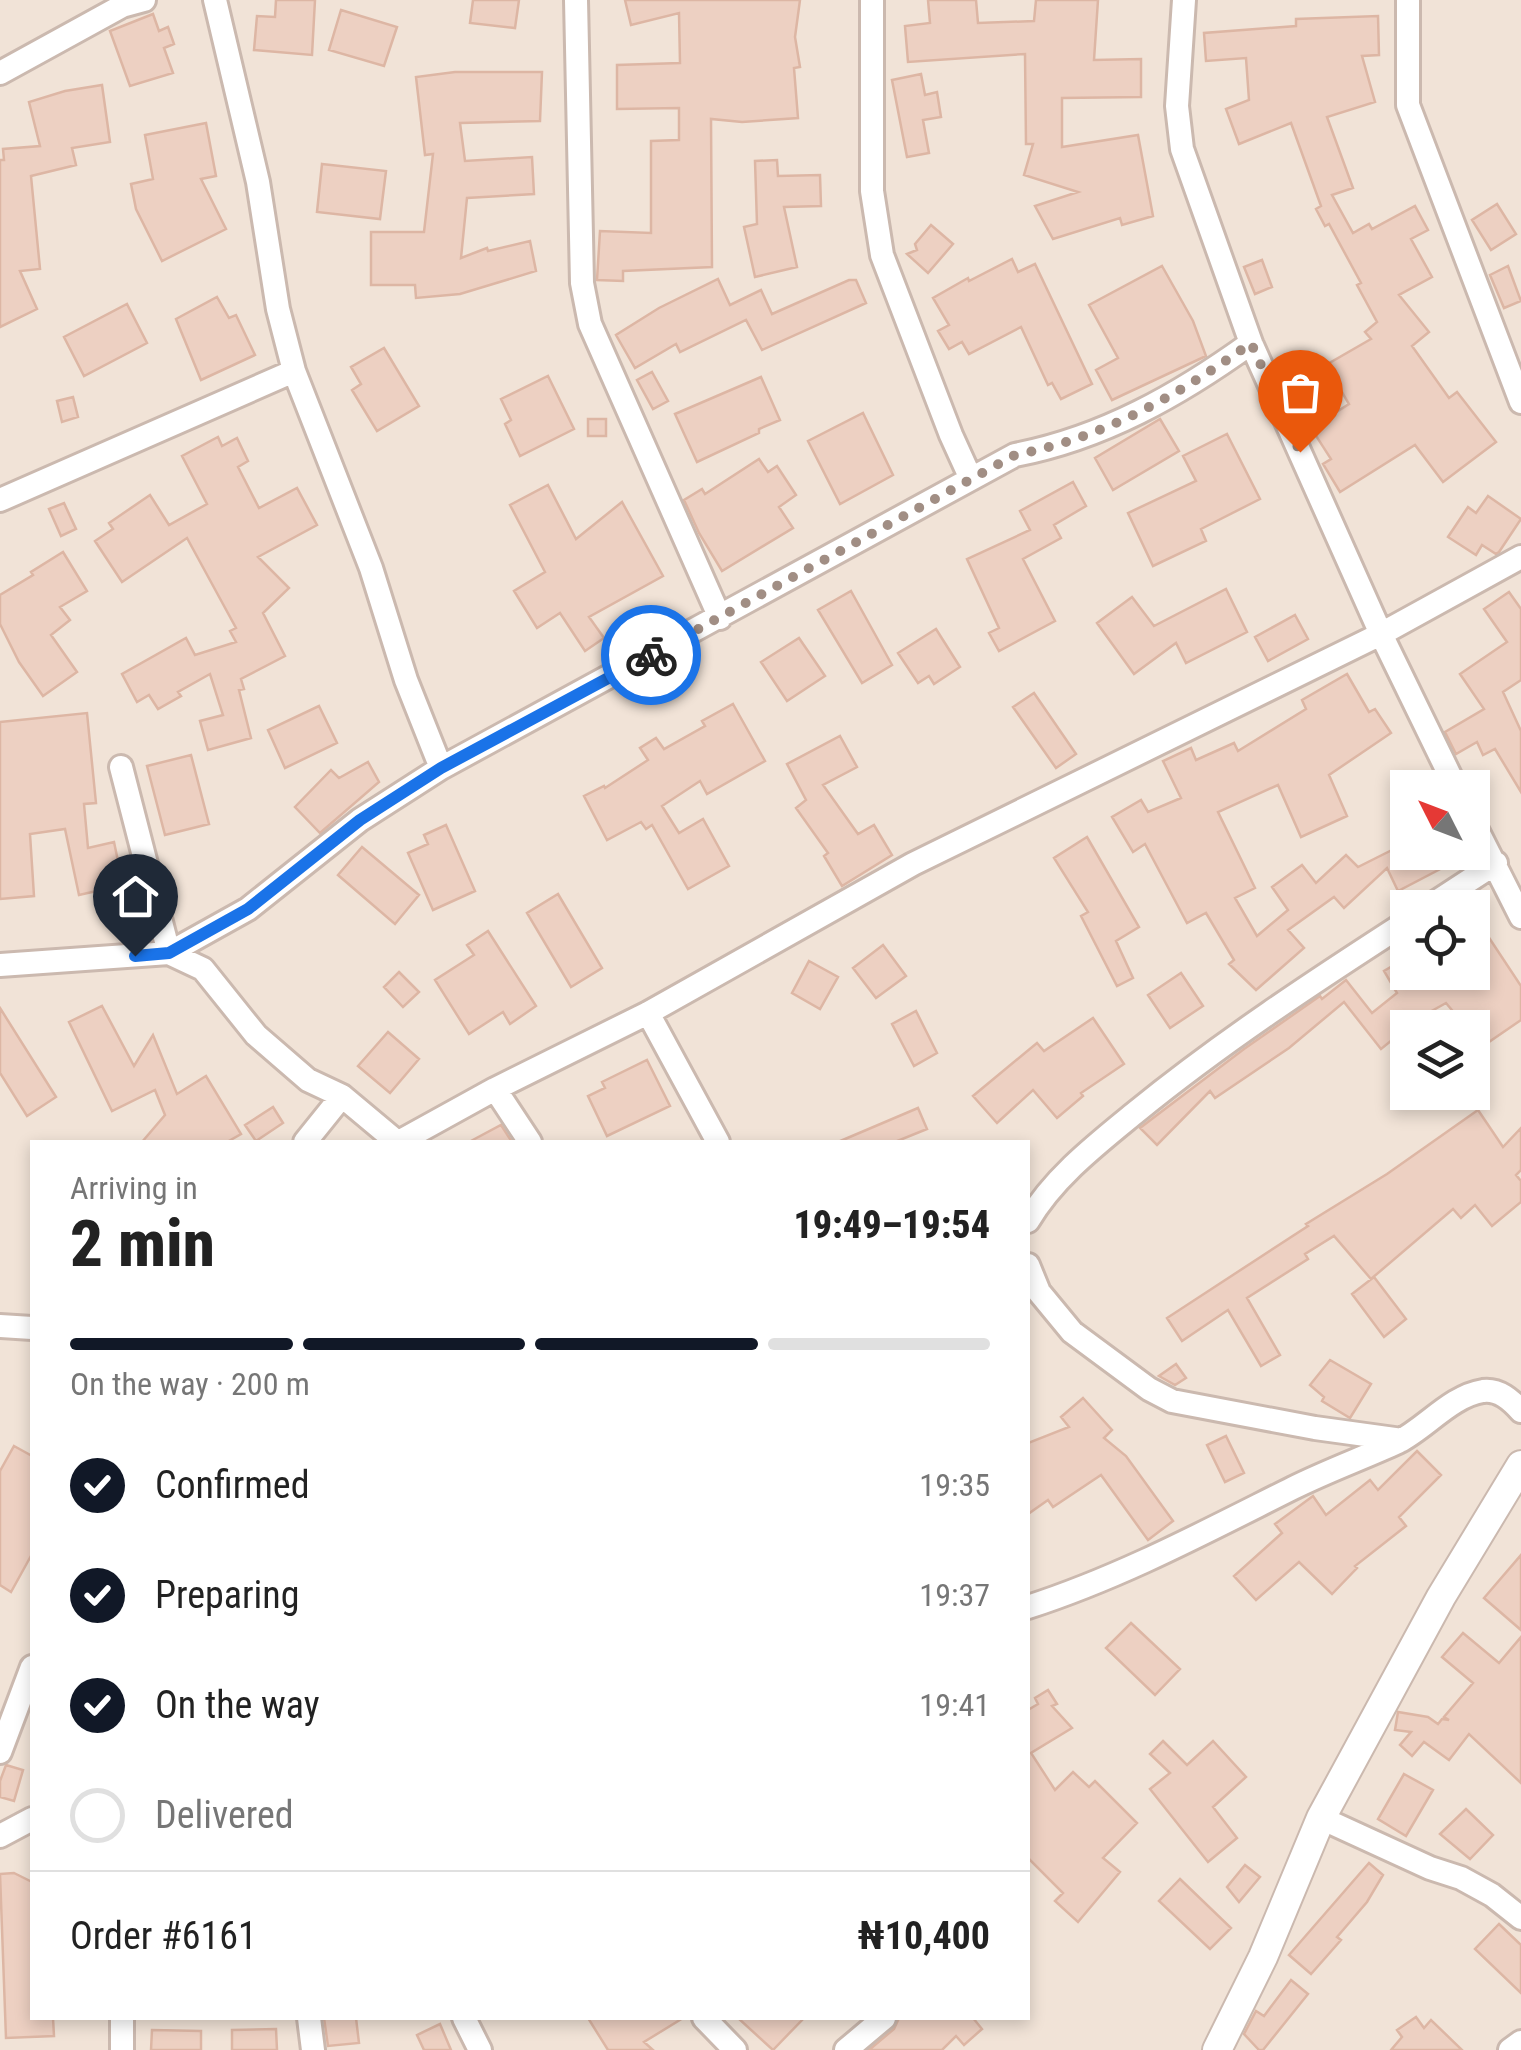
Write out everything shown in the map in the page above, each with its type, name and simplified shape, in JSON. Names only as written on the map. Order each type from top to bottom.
[{"type":"street","points":[[0,72],[122,6],[144,0]]},
{"type":"street","points":[[215,0],[258,182],[278,309],[294,372],[371,568],[406,680],[441,768]]},
{"type":"street","points":[[576,0],[582,283],[590,324],[720,618]]},
{"type":"street","points":[[872,0],[872,190],[882,255],[971,478]]},
{"type":"street","points":[[1184,0],[1177,106],[1182,150],[1251,343],[1381,634],[1447,770]]},
{"type":"street","points":[[1408,0],[1408,105],[1521,402]]},
{"type":"street","points":[[0,965],[169,953],[248,909],[360,820],[441,768],[1015,455],[1040,450],[1144,412],[1197,382],[1251,343]]},
{"type":"street","points":[[0,500],[294,372]]},
{"type":"street","points":[[402,1140],[495,1088],[648,1013],[913,864],[1381,634],[1520,560]]},
{"type":"street","points":[[121,767],[169,953]]},
{"type":"street","points":[[1490,852],[1521,916]]},
{"type":"street","points":[[1455,890],[1496,862]]},
{"type":"street","points":[[1030,1218],[1042,1198],[1065,1175],[1171,1084],[1296,993],[1390,932]]},
{"type":"street","points":[[169,953],[203,968],[256,1035],[308,1080],[342,1096],[396,1140]]},
{"type":"street","points":[[648,1013],[717,1140]]},
{"type":"street","points":[[495,1088],[529,1140]]},
{"type":"street","points":[[307,1140],[342,1096]]},
{"type":"street","points":[[1030,1270],[1039,1292],[1072,1332],[1149,1389],[1172,1401],[1402,1440]]},
{"type":"street","points":[[0,1326],[30,1328]]},
{"type":"street","points":[[1030,1606],[1092,1586],[1172,1551],[1296,1487],[1402,1440],[1462,1398],[1485,1390],[1508,1396],[1521,1412]]},
{"type":"street","points":[[1217,2050],[1263,1956],[1321,1818],[1441,1596],[1520,1470]]},
{"type":"street","points":[[0,1752],[30,1673]]},
{"type":"street","points":[[1321,1818],[1476,1885],[1521,1918]]},
{"type":"street","points":[[0,1836],[30,1820]]},
{"type":"street","points":[[122,2020],[122,2050]]},
{"type":"street","points":[[310,2020],[313,2050]]},
{"type":"street","points":[[465,2020],[480,2050]]},
{"type":"street","points":[[706,2020],[735,2050]]},
{"type":"street","points":[[846,2050],[882,2020]]},
{"type":"street","points":[[1510,2050],[1521,2042]]},
{"type":"shaded area","points":[[0,0],[1521,0],[1521,2050],[0,2050]]},
{"type":"building","points":[[276,0],[315,0],[312,55],[254,50],[257,16],[275,17]]},
{"type":"building","points":[[473,0],[519,0],[515,28],[470,23]]},
{"type":"building","points":[[625,0],[800,0],[795,37],[800,67],[794,68],[798,118],[742,122],[711,119],[712,267],[623,271],[623,281],[597,280],[600,231],[651,233],[651,141],[679,140],[679,108],[617,109],[617,65],[680,63],[679,13],[631,25]]},
{"type":"building","points":[[928,0],[976,0],[978,23],[1034,21],[1036,0],[1098,0],[1094,60],[1141,59],[1141,97],[1062,98],[1062,147],[1138,135],[1153,216],[1122,225],[1120,218],[1053,239],[1035,206],[1078,192],[1024,175],[1033,144],[1026,144],[1025,54],[908,62],[905,26],[930,23]]},
{"type":"building","points":[[341,10],[397,27],[384,66],[329,50]]},
{"type":"building","points":[[153,14],[159,31],[168,27],[174,44],[164,48],[173,73],[130,86],[110,31]]},
{"type":"building","points":[[1378,16],[1379,55],[1362,56],[1375,102],[1327,117],[1353,188],[1332,195],[1353,233],[1369,224],[1372,229],[1415,206],[1428,230],[1411,239],[1432,277],[1399,295],[1429,332],[1412,346],[1449,398],[1457,392],[1496,442],[1443,482],[1415,445],[1340,492],[1323,464],[1331,459],[1311,428],[1349,404],[1326,365],[1371,339],[1365,332],[1377,322],[1357,285],[1361,283],[1329,224],[1325,226],[1316,209],[1321,206],[1291,123],[1239,144],[1226,109],[1249,100],[1246,58],[1206,61],[1204,33],[1296,26],[1296,19]]},
{"type":"building","points":[[455,72],[542,72],[540,121],[460,123],[465,161],[532,157],[534,194],[467,198],[461,258],[487,248],[488,251],[530,241],[536,271],[460,294],[416,298],[415,285],[371,285],[371,232],[424,232],[433,154],[425,155],[416,77]]},
{"type":"building","points":[[921,74],[925,95],[937,92],[941,117],[923,120],[929,153],[907,157],[892,80]]},
{"type":"building","points":[[102,85],[110,142],[72,148],[76,165],[31,176],[40,269],[20,271],[37,309],[0,327],[3,149],[40,146],[29,102]]},
{"type":"building","points":[[206,123],[216,176],[201,179],[226,229],[162,261],[136,209],[131,184],[153,179],[145,135]]},
{"type":"building","points":[[777,160],[778,176],[820,175],[821,206],[784,207],[797,267],[755,277],[744,227],[757,224],[755,161]]},
{"type":"building","points":[[322,164],[386,171],[380,219],[317,212]]},
{"type":"building","points":[[1497,204],[1516,234],[1491,250],[1472,220]]},
{"type":"building","points":[[931,225],[953,244],[928,273],[907,254],[917,250],[915,244]]},
{"type":"building","points":[[1012,259],[1018,272],[1035,264],[1092,384],[1061,399],[1052,383],[1048,385],[1021,327],[969,354],[962,342],[949,349],[938,331],[949,325],[933,298]]},
{"type":"building","points":[[1262,260],[1272,287],[1255,294],[1244,267]]},
{"type":"building","points":[[1162,266],[1193,321],[1206,356],[1112,400],[1096,370],[1118,358],[1089,305]]},
{"type":"building","points":[[1508,266],[1521,301],[1504,308],[1490,275]]},
{"type":"building","points":[[718,279],[730,305],[761,290],[772,314],[849,280],[856,280],[866,303],[762,350],[746,320],[680,352],[676,344],[635,368],[616,335]]},
{"type":"building","points":[[217,297],[229,318],[236,315],[255,355],[201,380],[176,319]]},
{"type":"building","points":[[127,304],[147,343],[84,376],[64,337]]},
{"type":"building","points":[[384,348],[419,406],[377,431],[352,390],[361,384],[351,367]]},
{"type":"building","points":[[652,372],[668,401],[653,409],[637,380]]},
{"type":"building","points":[[548,376],[574,429],[520,456],[505,424],[511,420],[501,399]]},
{"type":"building","points":[[761,377],[780,420],[697,462],[675,414]]},
{"type":"building","points":[[73,397],[78,417],[62,422],[57,401]]},
{"type":"building","points":[[863,413],[893,475],[840,504],[808,441]]},
{"type":"building","points":[[588,419],[606,419],[606,436],[588,436]]},
{"type":"building","points":[[1160,419],[1179,451],[1113,490],[1095,458]]},
{"type":"building","points":[[1227,434],[1260,499],[1201,529],[1206,541],[1153,566],[1128,513],[1196,481],[1183,456]]},
{"type":"building","points":[[218,437],[222,446],[237,438],[248,461],[238,467],[259,508],[297,488],[317,525],[258,557],[289,588],[263,613],[285,656],[241,679],[244,689],[239,690],[251,738],[208,750],[200,721],[223,715],[210,674],[158,709],[149,695],[137,702],[122,674],[186,638],[195,655],[236,642],[230,631],[236,628],[187,538],[122,582],[95,541],[113,529],[109,523],[150,495],[169,525],[207,504],[182,456]]},
{"type":"building","points":[[759,459],[768,472],[777,466],[796,495],[779,507],[793,528],[722,571],[684,500],[702,489],[705,494]]},
{"type":"building","points":[[1073,482],[1086,506],[1054,525],[1061,538],[1023,559],[1055,621],[999,651],[989,633],[999,628],[967,559],[1030,530],[1020,511]]},
{"type":"building","points":[[548,485],[576,539],[622,502],[663,576],[589,617],[604,638],[585,651],[560,613],[537,628],[514,591],[545,572],[510,505]]},
{"type":"building","points":[[1488,496],[1521,519],[1499,552],[1482,545],[1476,555],[1448,537],[1468,507],[1476,513]]},
{"type":"building","points":[[64,503],[76,529],[61,536],[49,509]]},
{"type":"building","points":[[63,552],[87,591],[60,607],[70,620],[51,635],[77,672],[43,696],[19,662],[0,624],[0,595]]},
{"type":"building","points":[[1226,589],[1247,632],[1186,663],[1176,643],[1134,674],[1097,623],[1132,597],[1154,626]]},
{"type":"building","points":[[851,591],[892,665],[862,683],[818,610]]},
{"type":"building","points":[[1509,592],[1521,609],[1521,680],[1503,692],[1521,731],[1521,792],[1495,749],[1483,755],[1477,742],[1456,754],[1445,732],[1484,709],[1460,674],[1507,642],[1484,609]]},
{"type":"building","points":[[1295,615],[1308,639],[1268,661],[1255,637]]},
{"type":"building","points":[[936,629],[960,667],[934,684],[929,676],[918,683],[898,653]]},
{"type":"building","points":[[799,638],[825,676],[787,701],[761,662]]},
{"type":"building","points":[[1347,674],[1369,712],[1375,709],[1391,733],[1329,775],[1347,816],[1301,837],[1278,785],[1218,812],[1255,888],[1235,898],[1257,936],[1288,910],[1272,887],[1302,865],[1316,883],[1346,855],[1358,867],[1390,851],[1390,870],[1438,870],[1398,890],[1387,868],[1344,908],[1334,897],[1288,930],[1304,948],[1256,990],[1229,964],[1234,960],[1206,913],[1187,923],[1145,844],[1133,852],[1112,817],[1141,800],[1148,812],[1181,798],[1163,761],[1191,748],[1196,760],[1234,743],[1238,751],[1306,709],[1302,700]]},
{"type":"building","points":[[1034,693],[1076,754],[1056,768],[1013,707]]},
{"type":"building","points":[[733,704],[765,761],[707,794],[700,781],[662,806],[679,833],[703,819],[729,866],[688,889],[652,825],[646,829],[641,822],[607,840],[584,796],[605,788],[648,760],[640,748],[656,738],[664,749],[705,726],[702,721]]},
{"type":"building","points":[[319,706],[337,743],[285,768],[268,730]]},
{"type":"building","points":[[87,713],[96,803],[84,804],[88,848],[114,842],[123,885],[79,895],[65,829],[30,834],[34,896],[0,899],[0,722]]},
{"type":"building","points":[[840,736],[857,767],[823,785],[858,834],[874,825],[892,855],[842,886],[824,856],[828,853],[796,808],[806,800],[787,764]]},
{"type":"building","points":[[191,755],[209,824],[165,835],[147,766]]},
{"type":"building","points":[[368,762],[379,782],[320,833],[295,807],[331,770],[339,778]]},
{"type":"building","points":[[446,825],[475,891],[433,910],[408,853],[428,844],[424,835]]},
{"type":"building","points":[[1087,837],[1139,927],[1116,941],[1133,978],[1117,986],[1081,916],[1088,912],[1054,858]]},
{"type":"building","points":[[362,847],[419,895],[395,924],[338,875]]},
{"type":"building","points":[[558,894],[602,968],[571,987],[527,913]]},
{"type":"building","points":[[488,931],[536,1006],[510,1024],[503,1012],[469,1034],[435,980],[474,955],[467,945]]},
{"type":"building","points":[[1490,939],[1521,986],[1521,1020],[1490,1041],[1490,1010],[1452,1010],[1446,1003],[1433,1010],[1390,1010],[1390,1042],[1381,1049],[1344,1002],[1289,1048],[1215,1098],[1210,1091],[1157,1145],[1140,1128],[1244,1049],[1346,980],[1372,1013],[1397,993],[1395,990],[1490,990]]},
{"type":"building","points":[[883,945],[906,976],[876,998],[853,968]]},
{"type":"building","points":[[809,961],[838,977],[820,1009],[792,993]]},
{"type":"building","points":[[399,972],[419,992],[403,1007],[384,987]]},
{"type":"building","points":[[1181,973],[1203,1006],[1170,1028],[1148,995]]},
{"type":"building","points":[[102,1006],[134,1066],[153,1035],[177,1094],[206,1076],[241,1134],[230,1140],[144,1140],[165,1115],[155,1090],[112,1111],[69,1022]]},
{"type":"building","points":[[0,1008],[56,1097],[27,1116],[0,1073]]},
{"type":"building","points":[[916,1011],[937,1053],[914,1066],[892,1024]]},
{"type":"building","points":[[1093,1018],[1124,1064],[1081,1093],[1083,1096],[1057,1118],[1033,1090],[997,1123],[973,1096],[1037,1043],[1044,1051]]},
{"type":"building","points":[[388,1032],[419,1059],[390,1093],[358,1066]]},
{"type":"building","points":[[647,1060],[670,1106],[607,1136],[588,1096],[605,1088],[602,1082]]},
{"type":"building","points":[[273,1107],[283,1123],[258,1140],[245,1125]]},
{"type":"building","points":[[918,1108],[927,1129],[900,1140],[843,1140]]},
{"type":"building","points":[[1478,1110],[1503,1147],[1521,1128],[1521,1170],[1516,1175],[1521,1181],[1521,1202],[1492,1226],[1475,1205],[1461,1218],[1453,1209],[1371,1279],[1334,1236],[1305,1254],[1308,1259],[1247,1298],[1280,1355],[1261,1366],[1228,1310],[1182,1341],[1167,1318]]},
{"type":"building","points":[[501,1125],[511,1140],[473,1140]]},
{"type":"building","points":[[1374,1277],[1406,1319],[1384,1337],[1352,1294]]},
{"type":"building","points":[[1330,1360],[1371,1384],[1350,1418],[1322,1401],[1324,1397],[1310,1385]]},
{"type":"building","points":[[1176,1364],[1186,1378],[1175,1385],[1159,1376]]},
{"type":"building","points":[[1083,1398],[1112,1430],[1104,1438],[1126,1456],[1173,1521],[1148,1540],[1101,1475],[1053,1507],[1048,1500],[1030,1513],[1030,1442],[1069,1427],[1061,1417]]},
{"type":"building","points":[[1226,1436],[1244,1473],[1225,1482],[1207,1445]]},
{"type":"building","points":[[14,1446],[30,1455],[30,1558],[11,1592],[0,1585],[0,1471]]},
{"type":"building","points":[[1417,1451],[1441,1475],[1399,1517],[1406,1526],[1355,1566],[1332,1594],[1299,1562],[1256,1600],[1234,1576],[1282,1533],[1275,1524],[1313,1496],[1326,1515],[1370,1480],[1378,1490]]},
{"type":"building","points":[[1521,1555],[1521,1630],[1484,1598]]},
{"type":"building","points":[[1131,1623],[1180,1669],[1155,1695],[1106,1648]]},
{"type":"building","points":[[1463,1633],[1499,1663],[1521,1637],[1521,1783],[1469,1734],[1449,1760],[1424,1742],[1412,1756],[1400,1745],[1411,1732],[1395,1730],[1398,1712],[1428,1717],[1438,1724],[1442,1719],[1449,1720],[1444,1717],[1473,1683],[1442,1657]]},
{"type":"building","points":[[1048,1690],[1057,1704],[1052,1706],[1072,1728],[1031,1753],[1055,1790],[1073,1772],[1089,1787],[1095,1781],[1137,1823],[1103,1858],[1120,1872],[1078,1922],[1055,1901],[1063,1893],[1030,1860],[1030,1709],[1038,1704],[1035,1698]]},
{"type":"building","points":[[1163,1741],[1187,1765],[1213,1741],[1246,1777],[1213,1807],[1237,1838],[1208,1862],[1150,1789],[1170,1773],[1150,1754]]},
{"type":"building","points":[[6,1765],[23,1770],[14,1801],[0,1797]]},
{"type":"building","points":[[1404,1774],[1433,1790],[1406,1836],[1378,1819]]},
{"type":"building","points":[[1466,1809],[1493,1835],[1470,1859],[1440,1834]]},
{"type":"building","points":[[1369,1863],[1383,1875],[1367,1902],[1337,1937],[1341,1940],[1311,1974],[1289,1955]]},
{"type":"building","points":[[1245,1865],[1260,1877],[1239,1902],[1227,1887]]},
{"type":"building","points":[[14,1873],[30,1881],[30,2020],[53,2020],[54,2036],[6,2038],[0,1874]]},
{"type":"building","points":[[1180,1879],[1231,1928],[1210,1949],[1159,1901]]},
{"type":"building","points":[[1499,1924],[1521,1945],[1521,1993],[1475,1949]]},
{"type":"building","points":[[1291,1980],[1308,1994],[1263,2050],[1259,2050],[1244,2034],[1256,2011],[1264,2016]]},
{"type":"building","points":[[1416,2017],[1424,2028],[1431,2020],[1462,2050],[1391,2050],[1402,2037],[1397,2030]]},
{"type":"building","points":[[324,2020],[356,2020],[359,2043],[328,2046]]},
{"type":"building","points":[[589,2020],[680,2020],[644,2042],[653,2050],[608,2050]]},
{"type":"building","points":[[740,2020],[802,2020],[773,2050]]},
{"type":"building","points":[[898,2020],[975,2020],[982,2029],[964,2045],[956,2036],[942,2050],[869,2050],[894,2029]]},
{"type":"building","points":[[440,2024],[451,2050],[424,2050],[417,2035]]},
{"type":"building","points":[[276,2029],[277,2050],[232,2050],[232,2030]]},
{"type":"building","points":[[152,2030],[201,2031],[201,2050],[151,2050]]},
{"type":"way so far","points":[[651,655],[1015,455],[1040,450],[1144,412],[1197,382],[1251,343],[1300,452]]},
{"type":"route","points":[[135,956],[169,953],[248,909],[360,820],[441,768],[651,655]]}]
